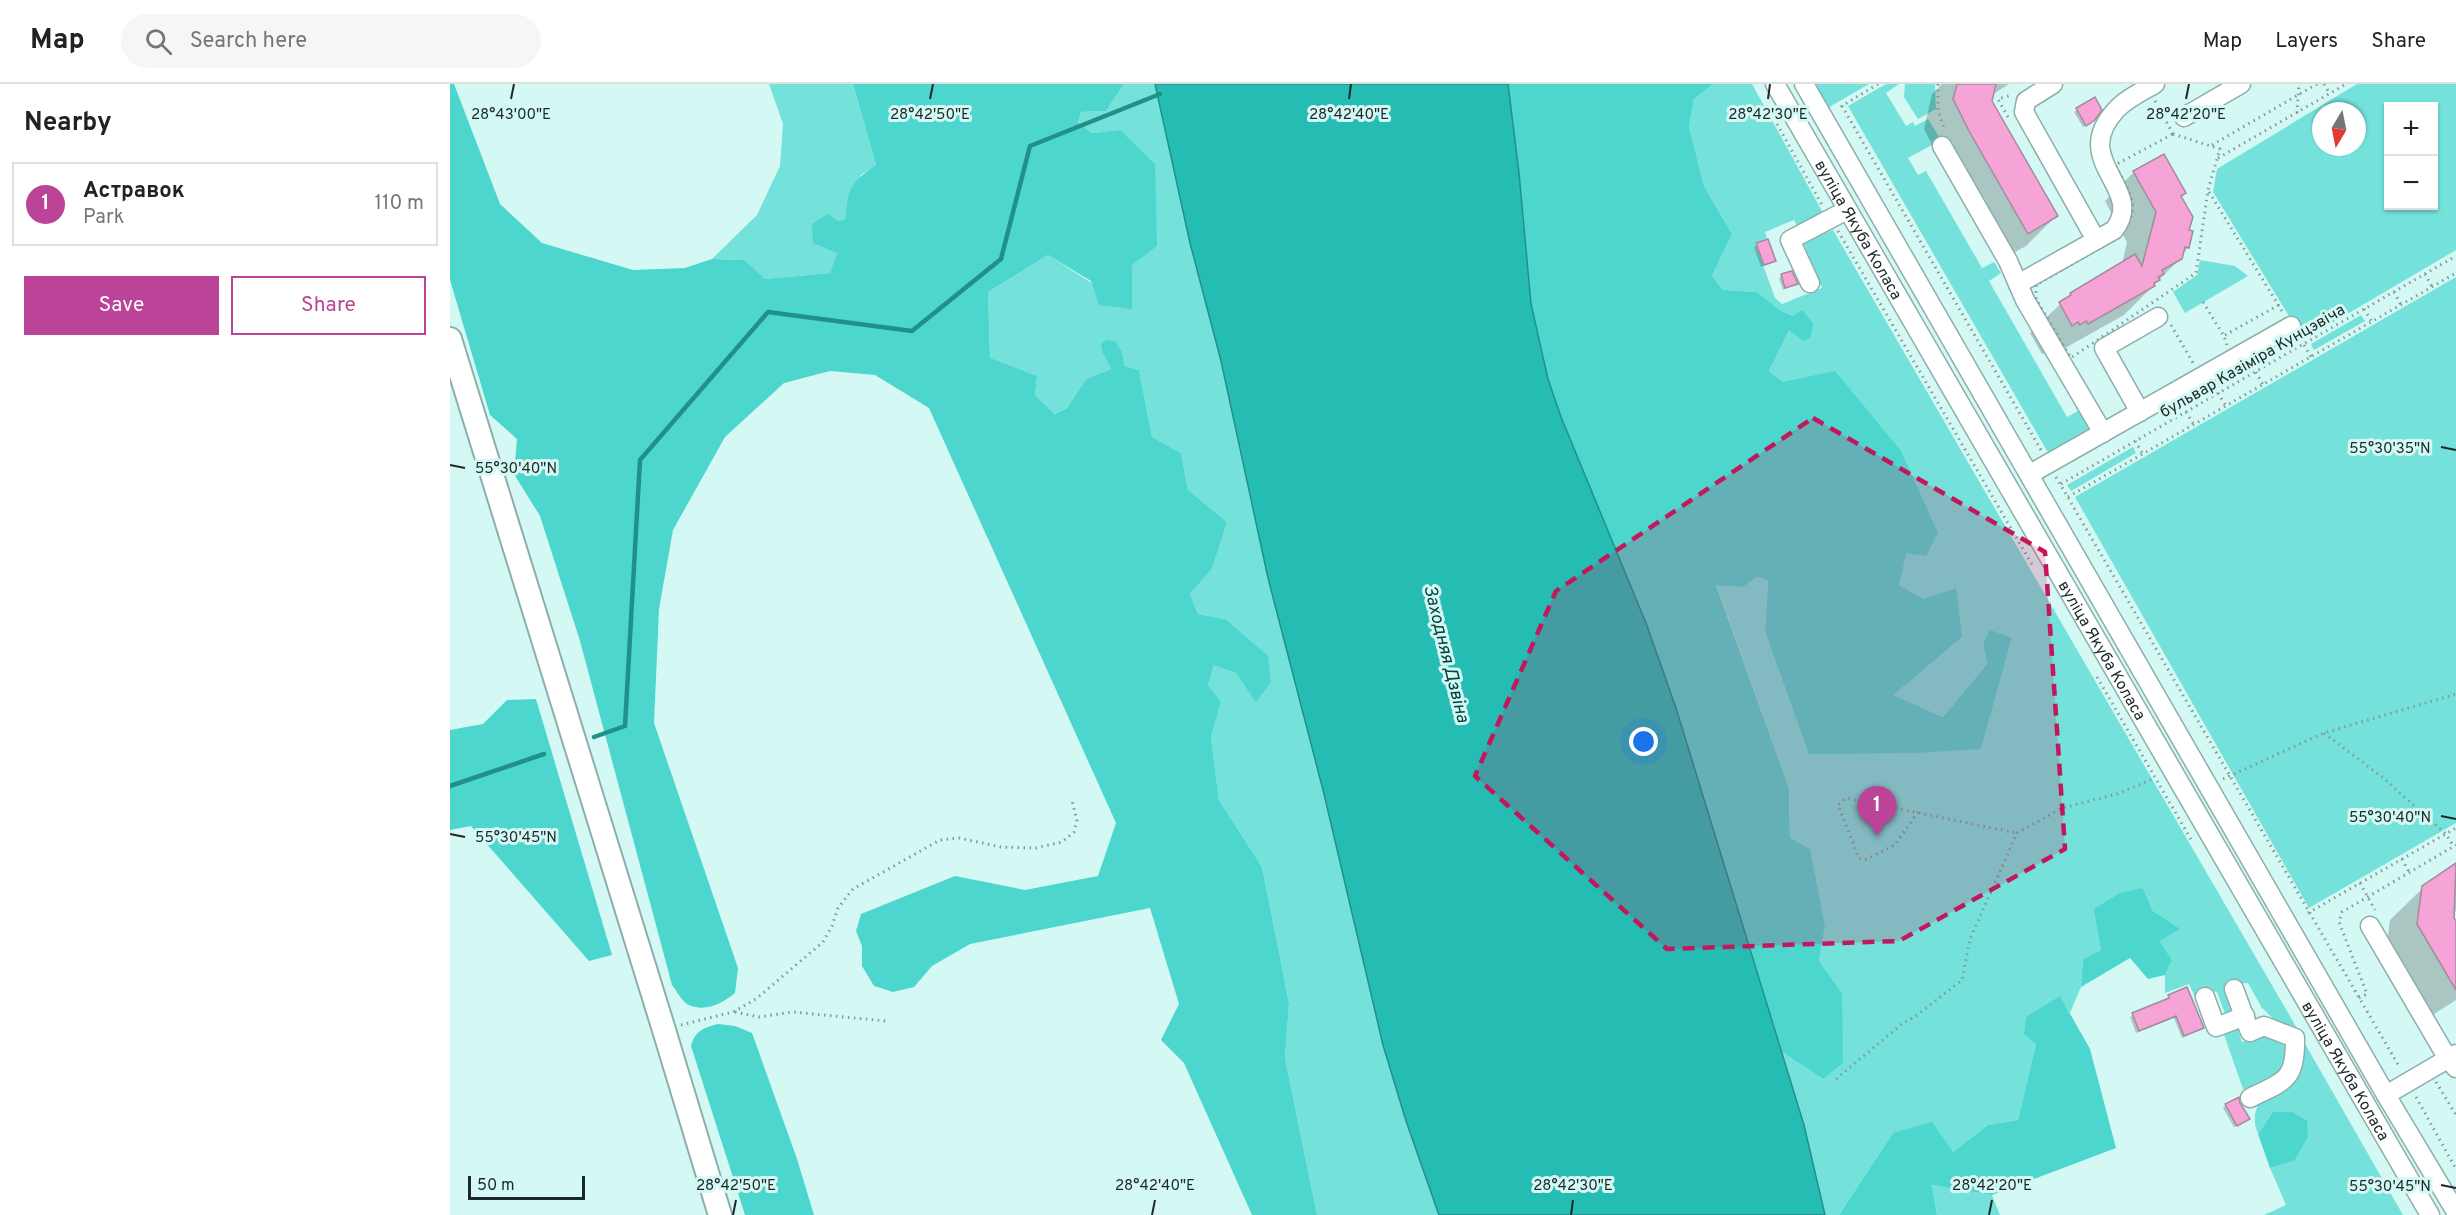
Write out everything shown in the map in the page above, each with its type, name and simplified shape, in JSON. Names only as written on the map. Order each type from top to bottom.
[{"type":"main road","points":[[450,339],[720,1215]]},
{"type":"street","name":"вуліца Якуба Коласа","points":[[1775,84],[2430,1215]]},
{"type":"street","name":"вуліца Якуба Коласа","points":[[1804,84],[2386,1095],[2456,1212]]},
{"type":"street","points":[[2053,84],[2026,101],[2024,112],[2096,240]]},
{"type":"street","points":[[2184,117],[2241,84]]},
{"type":"street","points":[[2018,284],[2114,230],[2124,212],[2120,193],[2102,161],[2099,148],[2101,136],[2115,110],[2151,86]]},
{"type":"street","points":[[1942,146],[2008,261],[2025,300],[2103,433]]},
{"type":"street","points":[[1810,284],[1790,240],[1847,210]]},
{"type":"street","points":[[1916,330],[1938,318]]},
{"type":"street","points":[[2140,412],[2104,348],[2164,320]]},
{"type":"street","points":[[2030,474],[2291,326]]},
{"type":"street","points":[[2115,673],[2136,662]]},
{"type":"street","points":[[2370,926],[2453,1060],[2386,1095]]},
{"type":"street","points":[[2304,997],[2324,985]]},
{"type":"street","points":[[2234,989],[2250,1032],[2264,1026],[2295,1038]]},
{"type":"street","points":[[2205,997],[2216,1027],[2245,1016]]},
{"type":"street","points":[[2295,1038],[2319,1024]]},
{"type":"street","points":[[2250,1098],[2282,1082],[2292,1072],[2296,1056],[2295,1038]]},
{"type":"path","points":[[1878,84],[1842,106],[2408,1082],[2456,1169]]},
{"type":"path","points":[[2297,113],[2299,84]]},
{"type":"path","points":[[2211,145],[2317,84]]},
{"type":"path","points":[[2324,84],[2330,94]]},
{"type":"path","points":[[2217,158],[2346,84]]},
{"type":"path","points":[[2151,86],[2173,134]]},
{"type":"path","points":[[2173,134],[2220,149],[2208,190],[2196,273],[2071,357],[2036,299],[2036,285],[2118,237],[2128,226],[2133,214],[2132,201],[2129,190],[2115,165],[2173,134]]},
{"type":"path","points":[[2208,190],[2311,357]]},
{"type":"path","name":"бульвар Казіміра Кунцэвіча","points":[[2061,484],[2456,256]]},
{"type":"path","name":"бульвар Казіміра Кунцэвіча","points":[[2068,497],[2456,273]]},
{"type":"path","points":[[2425,274],[2432,287]]},
{"type":"path","points":[[2394,292],[2401,305]]},
{"type":"path","points":[[2203,302],[2228,344],[2226,352]]},
{"type":"path","points":[[2224,336],[2278,305]]},
{"type":"path","points":[[2364,309],[2372,322]]},
{"type":"path","points":[[2164,320],[2197,370]]},
{"type":"path","points":[[2256,372],[2263,385]]},
{"type":"path","points":[[2218,393],[2226,406]]},
{"type":"path","points":[[2186,412],[2194,425]]},
{"type":"path","points":[[2135,441],[2143,454]]},
{"type":"path","points":[[2207,785],[2324,733],[2456,694]]},
{"type":"path","points":[[2324,733],[2382,777],[2446,834],[2455,846],[2342,912],[2338,922],[2367,994],[2359,998]]},
{"type":"path","points":[[1836,1079],[1894,1030],[1962,980],[1970,939],[2018,834],[2062,808],[2117,794],[2155,778]]},
{"type":"path","points":[[1918,813],[1895,845],[1865,860],[1859,858],[1838,805],[1846,798],[1918,813],[2018,834]]},
{"type":"path","points":[[664,1030],[733,1012],[756,999],[823,942],[832,927],[838,908],[852,889],[940,840],[959,838],[1001,847],[1036,848],[1062,842],[1074,832],[1077,821],[1072,800]]},
{"type":"path","points":[[2308,913],[2456,828]]},
{"type":"path","points":[[2402,859],[2409,872]]},
{"type":"path","points":[[2360,883],[2367,896]]},
{"type":"path","points":[[733,1012],[759,1017],[792,1012],[886,1021]]},
{"type":"path","points":[[2434,1078],[2456,1116]]},
{"type":"highlighted area","points":[[1813,418],[2045,552],[2065,849],[1899,941],[1667,949],[1475,776],[1556,591]]},
{"type":"shaded area","points":[[450,84],[454,84],[500,204],[542,243],[633,270],[685,268],[712,259],[744,260],[765,279],[830,273],[837,253],[813,243],[812,224],[828,214],[838,221],[846,219],[849,193],[852,187],[861,176],[876,165],[853,84],[1124,84],[1106,111],[1081,112],[1078,123],[1092,133],[1120,130],[1155,164],[1157,246],[1132,265],[1132,309],[1099,305],[1091,281],[1048,255],[988,292],[990,358],[1037,376],[1035,395],[1054,414],[1067,408],[1086,379],[1111,369],[1103,354],[1101,344],[1107,340],[1115,341],[1122,352],[1125,366],[1139,370],[1152,437],[1181,453],[1188,490],[1227,522],[1212,569],[1190,594],[1198,614],[1225,619],[1268,656],[1271,682],[1256,702],[1236,673],[1214,665],[1208,685],[1221,702],[1211,737],[1219,800],[1262,867],[1289,1003],[1285,1058],[1317,1215],[1252,1215],[1184,1063],[1161,1040],[1179,1004],[1150,908],[970,944],[932,966],[914,987],[893,992],[874,986],[862,966],[862,946],[856,931],[861,914],[955,876],[1025,890],[1098,876],[1116,823],[929,408],[875,375],[830,371],[784,383],[725,437],[673,530],[659,609],[654,723],[738,968],[735,993],[719,1004],[693,1007],[681,998],[672,985],[580,641],[540,516],[514,474],[517,439],[490,415],[450,280]]},
{"type":"shaded area","points":[[769,84],[853,84],[876,165],[861,175],[846,219],[838,221],[837,253],[830,273],[765,279],[743,260],[712,259],[757,215],[780,166],[783,124]]},
{"type":"shaded area","points":[[1124,84],[1155,84],[1190,243],[1221,361],[1268,578],[1324,794],[1383,1045],[1406,1121],[1439,1215],[1317,1215],[1285,1058],[1289,1003],[1262,867],[1219,800],[1211,737],[1221,702],[1208,685],[1214,664],[1236,673],[1225,619],[1198,614],[1190,594],[1212,569],[1227,522],[1188,490],[1181,453],[1152,437],[1139,370],[1125,366],[1122,352],[1103,354],[1111,369],[1086,379],[1067,408],[1053,414],[1035,395],[1037,376],[990,359],[988,292],[1048,255],[1132,309],[1132,265],[1120,130],[1092,133],[1078,124],[1081,112],[1106,111]]},
{"type":"shaded area","points":[[1508,84],[1713,84],[1694,99],[1689,126],[1704,186],[1732,234],[1712,276],[1723,290],[1757,292],[1779,310],[1793,316],[1802,310],[1813,323],[1811,337],[1804,341],[1789,330],[1769,371],[1783,382],[1835,371],[1901,451],[1938,533],[1926,556],[1907,553],[1899,585],[1924,599],[1956,588],[1962,637],[1893,695],[1943,717],[1987,664],[1983,644],[1990,630],[2012,638],[1981,749],[1914,753],[1809,754],[1765,631],[1768,581],[1757,577],[1743,587],[1716,585],[1789,788],[1790,838],[1810,849],[1825,927],[1819,961],[1842,993],[1843,1063],[1823,1079],[1782,1052],[1676,708],[1646,623],[1561,417],[1548,379],[1531,304]]},
{"type":"shaded area","points":[[1713,84],[1752,84],[1823,213],[1798,228],[1794,220],[1765,232],[1767,238],[1755,243],[1775,298],[1782,304],[1822,288],[1803,242],[1833,230],[2298,1030],[2282,1027],[2262,1008],[2248,983],[2233,984],[2225,989],[2233,1013],[2226,1016],[2217,992],[2210,991],[2195,997],[2189,984],[2165,993],[2165,975],[2172,960],[2158,941],[2179,929],[2153,911],[2143,888],[2102,950],[2083,959],[2081,987],[2070,1013],[2060,997],[2036,1044],[2018,1120],[1988,1125],[1953,1152],[1893,1133],[1839,1215],[1825,1215],[1804,1125],[1782,1052],[1823,1079],[1842,993],[1819,961],[1825,927],[1790,838],[1789,788],[1716,584],[1743,587],[1757,577],[1768,581],[1765,631],[1981,749],[2012,638],[1983,644],[1987,664],[1943,717],[1892,695],[1924,599],[1899,585],[1907,553],[1783,382],[1769,371],[1789,330],[1793,316],[1778,310],[1757,292],[1723,290],[1712,276],[1732,234],[1704,186],[1689,126],[1694,99]]},
{"type":"shaded area","points":[[1812,84],[1869,84],[1826,109]]},
{"type":"shaded area","points":[[1886,84],[1899,84],[1886,93],[1906,126],[1913,122],[1915,126],[1928,119],[1941,140],[1908,158],[1918,175],[1926,171],[1982,268],[1994,262],[2001,273],[1989,281],[2067,417],[2078,411],[2086,413],[2090,421],[2088,434],[2050,456],[1848,106]]},
{"type":"shaded area","points":[[1905,84],[1935,84],[1936,109],[1918,119],[1904,97]]},
{"type":"shaded area","points":[[2357,84],[2456,84],[2456,250],[2310,336],[2300,334],[2213,192],[2217,169],[2312,111],[2312,156],[2366,156],[2366,102],[2327,102]]},
{"type":"shaded area","points":[[2200,260],[2235,266],[2248,276],[2185,313],[2173,292],[2197,275]]},
{"type":"shaded area","points":[[2456,277],[2456,823],[2309,908],[2075,497]]},
{"type":"shaded area","points":[[2361,315],[2365,321],[2314,350],[2311,344]]},
{"type":"shaded area","points":[[2133,447],[2136,453],[2071,491],[2067,485]]},
{"type":"shaded area","points":[[536,699],[612,955],[589,961],[471,826],[450,830],[450,730],[483,724],[507,700]]},
{"type":"shaded area","points":[[2143,888],[2153,911],[2180,929],[2159,941],[2172,960],[2165,975],[2148,979],[2130,958],[2081,987],[2083,959],[2101,950],[2094,909],[2120,893]]},
{"type":"shaded area","points":[[2060,996],[2090,1049],[2116,1148],[1992,1195],[1932,1185],[1937,1215],[1839,1215],[1893,1133],[1932,1122],[1953,1152],[1988,1125],[2018,1120],[2036,1044],[2024,1034],[2026,1017]]},
{"type":"shaded area","points":[[718,1024],[735,1026],[752,1033],[797,1159],[814,1215],[745,1215],[691,1046],[700,1031]]},
{"type":"shaded area","points":[[2236,1024],[2242,1042],[2265,1037],[2287,1045],[2287,1071],[2266,1085],[2243,1089],[2222,1029]]},
{"type":"shaded area","points":[[2304,1042],[2403,1215],[2264,1215],[2286,1205],[2270,1168],[2294,1161],[2273,1112],[2258,1134],[2255,1122],[2256,1111],[2268,1091],[2300,1055]]},
{"type":"shaded area","points":[[2273,1112],[2292,1112],[2307,1121],[2308,1137],[2294,1161],[2270,1168],[2258,1134]]},
{"type":"shaded area","points":[[1932,1185],[1992,1195],[2000,1215],[1937,1215]]},
{"type":"water","name":"Заходняя Дзвіна","points":[[1155,84],[1508,84],[1531,304],[1548,379],[1561,417],[1646,623],[1676,708],[1804,1125],[1825,1215],[1439,1215],[1406,1121],[1383,1045],[1324,794],[1268,578],[1221,361],[1190,243]]},
{"type":"building","points":[[1957,84],[1996,84],[1992,101],[2058,216],[2028,234],[1953,99]]},
{"type":"building","points":[[2095,97],[2102,110],[2095,120],[2086,126],[2076,108]]},
{"type":"building","points":[[2164,154],[2186,193],[2181,196],[2193,217],[2189,230],[2193,231],[2189,248],[2185,247],[2182,259],[2162,270],[2164,274],[2158,277],[2160,280],[2154,283],[2155,286],[2088,324],[2086,321],[2080,325],[2078,322],[2072,326],[2059,302],[2135,254],[2142,266],[2156,212],[2133,171]]},
{"type":"building","points":[[1768,239],[1776,261],[1764,265],[1756,243]]},
{"type":"building","points":[[1792,271],[1798,284],[1785,288],[1781,274]]},
{"type":"building","points":[[2456,863],[2454,918],[2456,921],[2456,990],[2417,924],[2422,886]]},
{"type":"building","points":[[2187,987],[2204,1028],[2184,1036],[2176,1016],[2139,1031],[2132,1013],[2169,998],[2168,995]]},
{"type":"building","points":[[2239,1097],[2250,1119],[2237,1126],[2225,1104]]},
{"type":"waterway","points":[[594,737],[625,726],[640,460],[768,312],[912,331],[1001,259],[1030,146],[1160,94]]},
{"type":"waterway","points":[[450,786],[544,754]]},
{"type":"place","name":"Астравок","points":[[1877,836]]}]
